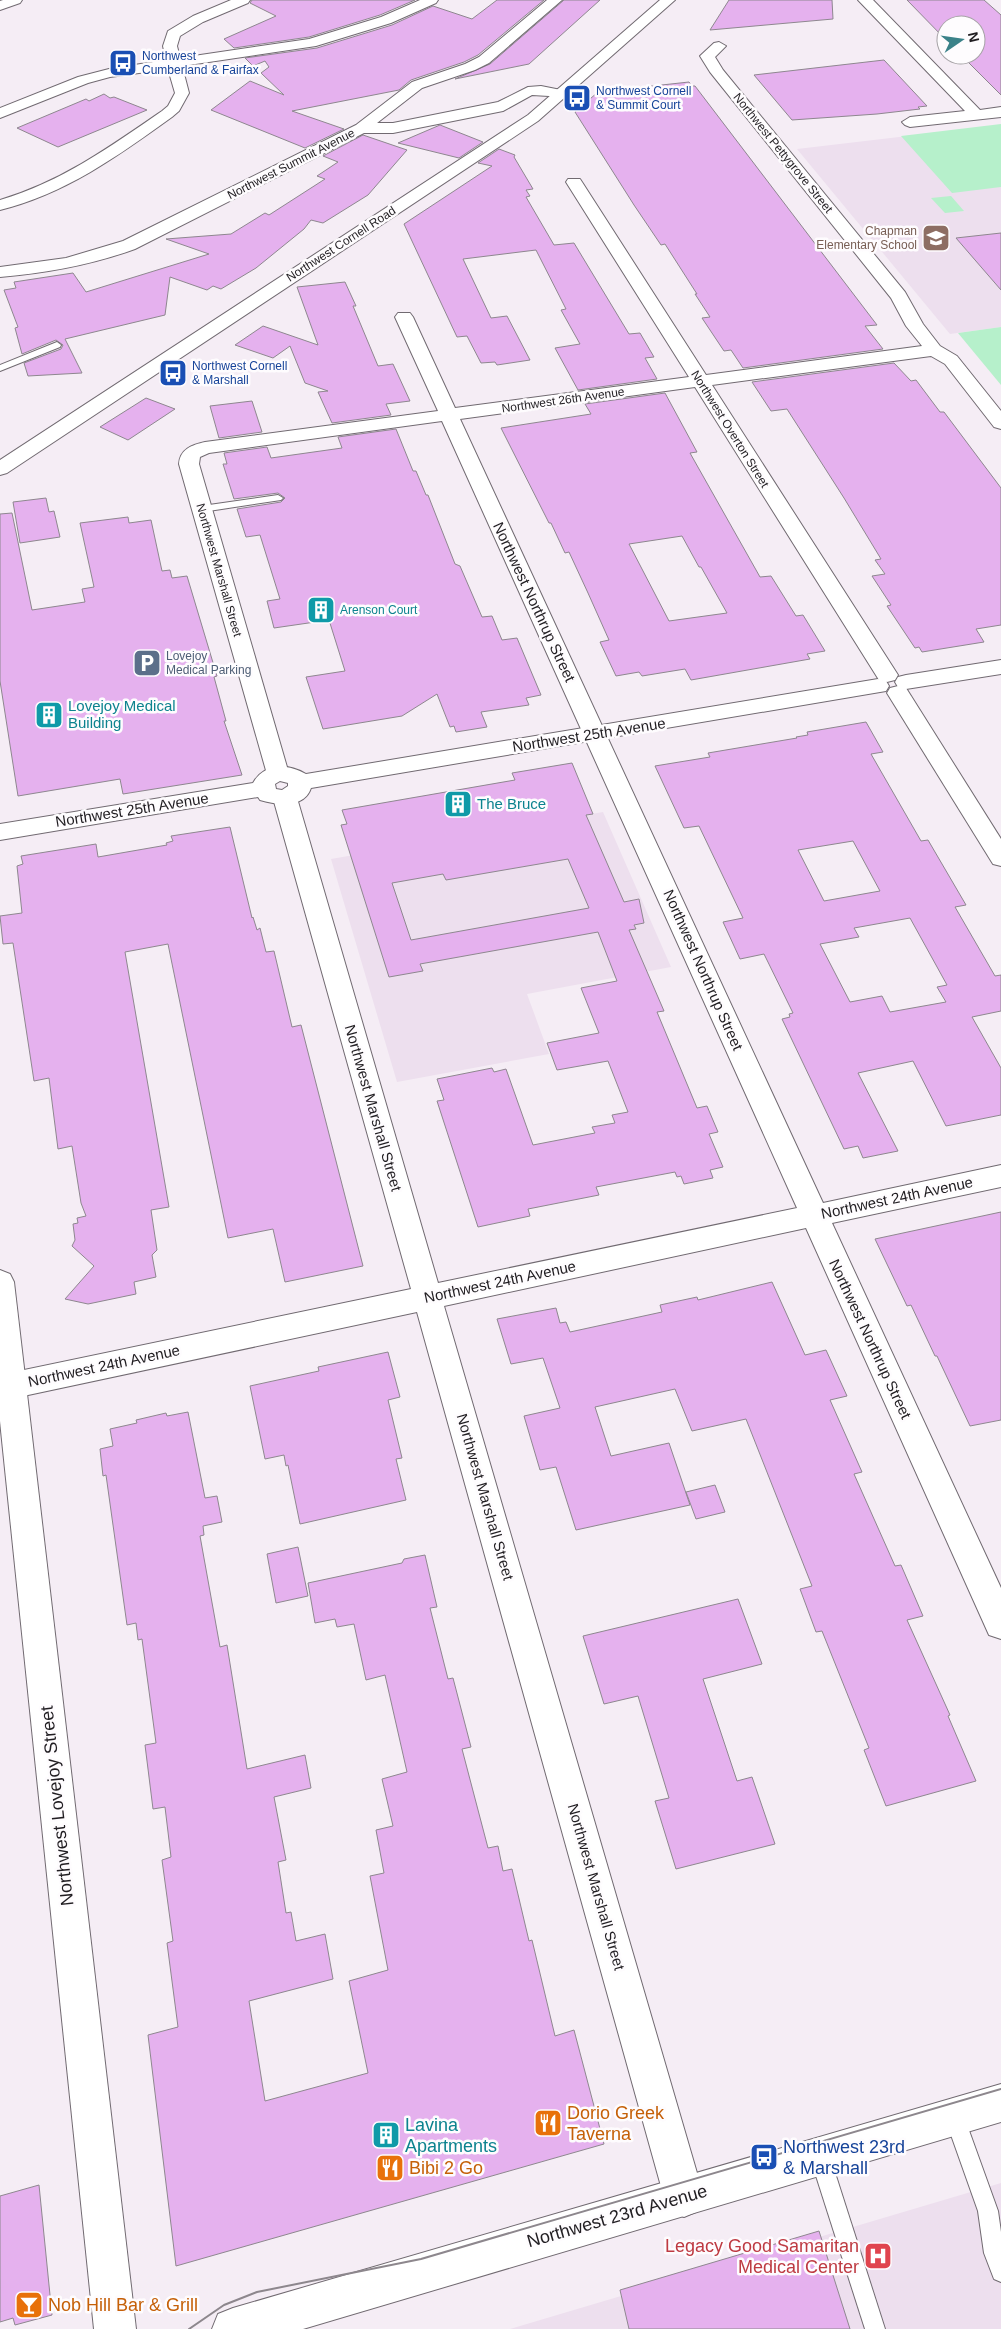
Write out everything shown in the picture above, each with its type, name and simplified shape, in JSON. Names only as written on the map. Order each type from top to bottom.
[{"type":"street","points":[[0,6],[15,0]]},
{"type":"street","points":[[0,205],[66,182],[167,114],[174,108],[182,93],[170,46],[173,34],[198,19],[243,0]]},
{"type":"street","points":[[0,112],[83,80],[311,42],[386,20],[431,0]]},
{"type":"street","name":"Northwest Summit Avenue","points":[[0,272],[65,264],[101,256],[130,245],[361,128],[417,85],[470,67],[484,60],[555,0]]},
{"type":"street","name":"Northwest Cornell Road","points":[[0,469],[533,118],[668,0]]},
{"type":"street","points":[[865,0],[977,115]]},
{"type":"street","name":"Northwest Pettygrove Street","points":[[719,46],[707,56],[716,72],[898,296],[916,326],[934,350],[951,360],[1001,423]]},
{"type":"street","points":[[361,128],[392,128],[503,106],[528,91],[541,90],[561,94]]},
{"type":"street","points":[[910,122],[1001,112]]},
{"type":"street","name":"Northwest Overton Street","points":[[574,182],[1001,858]]},
{"type":"street","name":"Northwest Northrup Street","points":[[404,317],[1001,1624]]},
{"type":"street","name":"Northwest 26th Avenue","points":[[192,452],[209,447],[934,350]]},
{"type":"street","name":"Northwest Marshall Street","points":[[192,452],[188,457],[189,464],[684,2197]]},
{"type":"street","name":"Northwest 25th Avenue","points":[[0,832],[1001,667]]},
{"type":"street","name":"Northwest 24th Avenue","points":[[5,1387],[1001,1176]]},
{"type":"street","name":"Northwest Lovejoy Street","points":[[0,1282],[5,1387],[115,2329]]},
{"type":"street","name":"Northwest 23rd Avenue","points":[[233,2329],[1001,2103]]},
{"type":"lane","points":[[0,368],[57,345]]},
{"type":"lane","points":[[202,509],[278,498]]},
{"type":"lane","points":[[955,2117],[988,2211],[994,2253],[1001,2272]]},
{"type":"lane","points":[[820,2157],[875,2329]]},
{"type":"shaded area","name":"Chapman Elementary School","points":[[1001,125],[1001,327],[950,334],[797,149]]},
{"type":"shaded area","points":[[603,812],[671,967],[527,994],[549,1054],[397,1082],[331,859]]},
{"type":"shaded area","name":"Legacy Good Samaritan Medical Center","points":[[1001,2183],[1001,2329],[510,2329]]},
{"type":"green space","points":[[1001,124],[1001,187],[952,193],[901,136]]},
{"type":"green space","points":[[951,196],[964,211],[945,213],[931,198]]},
{"type":"green space","points":[[1001,327],[1001,385],[958,333]]},
{"type":"building","points":[[252,0],[415,0],[380,15],[309,37],[234,48],[224,39],[276,16],[250,3]]},
{"type":"building","points":[[497,0],[544,0],[478,55],[464,62],[411,80],[399,90],[292,111],[344,129],[305,148],[211,110],[250,81],[284,95],[261,73],[269,67],[265,61],[253,66],[245,58],[317,48],[392,25],[433,6],[472,19]]},
{"type":"building","points":[[564,0],[600,0],[529,64],[455,79],[490,64]]},
{"type":"building","points":[[729,0],[832,0],[833,19],[710,30]]},
{"type":"building","points":[[907,0],[984,0],[1001,15],[1001,95],[971,65],[986,65],[986,15],[936,15],[936,30]]},
{"type":"building","points":[[884,60],[927,106],[918,107],[920,109],[877,114],[792,120],[754,75]]},
{"type":"building","points":[[689,82],[692,86],[695,86],[877,325],[865,326],[883,349],[743,368],[731,350],[724,351],[702,318],[710,317],[695,294],[697,294],[665,244],[661,245],[634,205],[575,112],[598,92]]},
{"type":"building","points":[[104,94],[110,98],[114,97],[147,110],[58,147],[17,128],[86,99],[89,101]]},
{"type":"building","points":[[440,125],[483,142],[459,158],[398,143]]},
{"type":"building","points":[[363,135],[407,150],[368,195],[323,223],[311,220],[304,229],[256,268],[221,289],[213,286],[207,290],[170,277],[165,315],[65,339],[82,373],[28,376],[24,363],[61,349],[63,345],[56,340],[22,354],[15,328],[18,327],[4,290],[16,288],[14,282],[73,273],[86,292],[209,254],[166,239],[231,234],[265,213],[269,215],[325,179],[317,176],[338,162],[323,156]]},
{"type":"building","points":[[499,149],[515,155],[514,157],[533,189],[526,190],[530,196],[526,197],[554,245],[574,243],[629,334],[640,333],[654,357],[645,358],[657,379],[578,390],[555,348],[580,344],[561,310],[566,309],[536,250],[463,259],[491,318],[507,316],[530,360],[497,365],[495,362],[481,363],[467,336],[457,337],[404,224],[492,166],[478,163]]},
{"type":"building","points":[[1001,233],[1001,290],[956,238]]},
{"type":"building","points":[[345,282],[378,366],[393,364],[410,401],[386,404],[391,415],[332,423],[318,392],[328,391],[305,383],[290,346],[273,358],[235,345],[263,326],[318,345],[297,287]]},
{"type":"building","points":[[894,363],[911,381],[916,380],[940,412],[944,412],[1001,488],[1001,625],[976,629],[984,642],[922,652],[919,647],[915,648],[887,606],[891,605],[872,576],[885,574],[875,560],[881,559],[844,498],[787,409],[771,411],[752,382]]},
{"type":"building","points":[[665,393],[697,452],[690,453],[760,577],[771,576],[796,616],[803,615],[825,651],[807,654],[810,659],[691,680],[685,669],[642,676],[639,672],[616,676],[600,642],[609,640],[569,552],[565,553],[501,428],[591,414],[585,404]],"holes":[[[682,536],[699,567],[701,567],[727,613],[669,621],[629,544]]]},
{"type":"building","points":[[146,398],[175,409],[128,440],[100,427]]},
{"type":"building","points":[[252,401],[262,432],[219,438],[210,406]]},
{"type":"building","points":[[396,429],[413,471],[416,471],[426,495],[428,495],[455,564],[460,566],[482,617],[492,616],[502,640],[517,638],[541,695],[526,698],[529,705],[481,712],[487,727],[456,732],[454,726],[450,727],[437,694],[402,716],[323,729],[306,677],[345,671],[329,620],[274,628],[267,601],[280,599],[260,535],[246,537],[237,509],[281,502],[285,498],[278,493],[234,499],[223,464],[227,464],[224,453],[267,447],[271,458],[342,448],[338,437]]},
{"type":"building","points":[[46,498],[49,512],[54,511],[60,537],[20,543],[13,502]]},
{"type":"building","points":[[12,513],[32,610],[85,602],[82,589],[94,587],[80,523],[128,517],[129,523],[151,520],[162,571],[170,570],[172,578],[187,576],[217,676],[214,677],[226,721],[224,721],[242,775],[123,794],[120,779],[18,796],[0,681],[0,514]]},
{"type":"building","points":[[866,722],[883,752],[871,754],[921,841],[928,840],[966,905],[955,907],[995,976],[1001,975],[1001,1011],[972,1017],[1001,1068],[1001,1115],[946,1126],[913,1061],[858,1073],[898,1151],[863,1158],[858,1146],[844,1149],[782,1019],[790,1017],[789,1014],[793,1013],[764,954],[740,959],[723,922],[743,918],[699,826],[684,828],[655,766],[710,757],[708,753],[797,738],[808,735],[807,732]],"holes":[[[853,841],[880,891],[824,901],[798,850]],[[910,918],[947,985],[937,987],[946,1002],[890,1012],[882,996],[850,1002],[820,944],[859,937],[854,928]]]},
{"type":"building","points":[[572,763],[593,814],[586,815],[624,902],[639,899],[644,923],[634,925],[636,929],[629,930],[664,1011],[657,1012],[697,1108],[707,1106],[718,1132],[709,1134],[723,1167],[710,1170],[713,1178],[684,1184],[681,1176],[677,1177],[675,1172],[596,1187],[599,1195],[528,1209],[530,1216],[478,1227],[437,1101],[444,1100],[437,1079],[492,1068],[494,1072],[506,1069],[533,1145],[595,1133],[592,1127],[615,1123],[612,1115],[628,1112],[608,1061],[557,1070],[547,1043],[599,1033],[581,988],[617,981],[598,932],[420,964],[423,971],[389,977],[341,825],[347,824],[342,810],[515,780],[512,773]],"holes":[[[568,859],[589,908],[411,940],[392,883],[443,874],[446,880]]]},
{"type":"building","points":[[230,827],[252,918],[257,930],[260,928],[266,952],[274,951],[292,1027],[301,1025],[363,1266],[285,1282],[273,1229],[228,1238],[168,944],[125,952],[169,1207],[151,1210],[157,1250],[152,1255],[156,1277],[134,1282],[136,1294],[88,1304],[65,1299],[94,1266],[72,1246],[75,1240],[73,1224],[78,1223],[77,1218],[86,1216],[81,1203],[72,1146],[58,1149],[49,1078],[34,1081],[13,943],[3,944],[0,916],[22,913],[17,866],[23,864],[21,856],[96,844],[98,857],[167,845],[166,843],[173,841],[171,836]]},
{"type":"building","points":[[1001,1212],[1001,1420],[970,1426],[937,1356],[935,1356],[911,1305],[907,1306],[875,1239]]},
{"type":"building","points":[[772,1282],[805,1355],[826,1350],[847,1396],[830,1400],[862,1472],[854,1474],[895,1566],[901,1565],[923,1616],[907,1620],[950,1715],[948,1716],[976,1781],[886,1806],[864,1750],[869,1748],[822,1631],[816,1632],[800,1589],[812,1586],[746,1419],[692,1431],[675,1389],[595,1407],[611,1456],[669,1443],[690,1505],[576,1530],[556,1467],[540,1470],[524,1416],[560,1408],[543,1358],[511,1364],[497,1319],[556,1308],[560,1323],[566,1322],[570,1332],[662,1312],[660,1305],[697,1297],[698,1300]]},
{"type":"building","points":[[388,1352],[400,1397],[388,1400],[402,1458],[396,1459],[406,1500],[300,1524],[288,1465],[286,1466],[284,1455],[265,1459],[250,1386],[319,1371],[318,1367]]},
{"type":"building","points":[[188,1412],[205,1498],[217,1496],[222,1522],[203,1526],[204,1535],[200,1536],[220,1647],[227,1645],[247,1769],[305,1755],[311,1788],[274,1797],[286,1860],[278,1862],[286,1913],[291,1912],[296,1941],[325,1934],[333,1979],[249,2001],[265,2101],[368,2073],[349,1981],[388,1970],[370,1876],[384,1873],[376,1830],[393,1826],[382,1779],[407,1772],[385,1675],[366,1680],[354,1624],[337,1627],[335,1619],[315,1623],[308,1583],[402,1563],[404,1559],[425,1555],[437,1607],[430,1608],[448,1679],[453,1678],[471,1747],[462,1749],[488,1848],[498,1846],[503,1871],[512,1869],[529,1941],[532,1940],[555,2036],[574,2030],[604,2144],[176,2266],[148,2035],[178,2027],[167,1943],[173,1941],[162,1860],[171,1857],[165,1807],[153,1809],[145,1745],[156,1743],[142,1639],[138,1640],[136,1623],[127,1625],[106,1475],[103,1476],[100,1449],[113,1446],[110,1429],[137,1423],[136,1420],[166,1413],[167,1416]]},
{"type":"building","points":[[715,1485],[725,1512],[696,1519],[686,1492]]},
{"type":"building","points":[[298,1547],[308,1596],[276,1603],[267,1554]]},
{"type":"building","points":[[738,1599],[762,1664],[703,1679],[737,1781],[752,1777],[775,1844],[676,1869],[655,1801],[669,1798],[638,1696],[604,1704],[583,1636]]},
{"type":"building","points":[[39,2185],[52,2315],[15,2325],[13,2318],[0,2322],[0,2196]]},
{"type":"building","points":[[819,2231],[850,2329],[629,2329],[620,2290]]},
{"type":"tram line","points":[[189,2329],[224,2305],[257,2292],[421,2259],[1001,2089]]},
{"type":"place","name":"Northwest Cumberland & Fairfax","points":[[123,63]]},
{"type":"place","name":"Northwest Cornell & Summit Court","points":[[577,98]]},
{"type":"place","name":"Chapman Elementary School","points":[[936,238]]},
{"type":"place","name":"Northwest Cornell & Marshall","points":[[173,373]]},
{"type":"place","name":"Arenson Court","points":[[321,610]]},
{"type":"place","name":"Lovejoy Medical Parking","points":[[147,663]]},
{"type":"place","name":"Lovejoy Medical Building","points":[[49,715]]},
{"type":"place","name":"The Bruce","points":[[458,804]]},
{"type":"place","name":"Dorio Greek Taverna","points":[[548,2123]]},
{"type":"place","name":"Lavina Apartments","points":[[386,2135]]},
{"type":"place","name":"Northwest 23rd & Marshall","points":[[764,2157]]},
{"type":"place","name":"Bibi 2 Go","points":[[390,2168]]},
{"type":"place","name":"Legacy Good Samaritan Medical Center","points":[[878,2256]]},
{"type":"place","name":"Nob Hill Bar & Grill","points":[[29,2305]]}]
